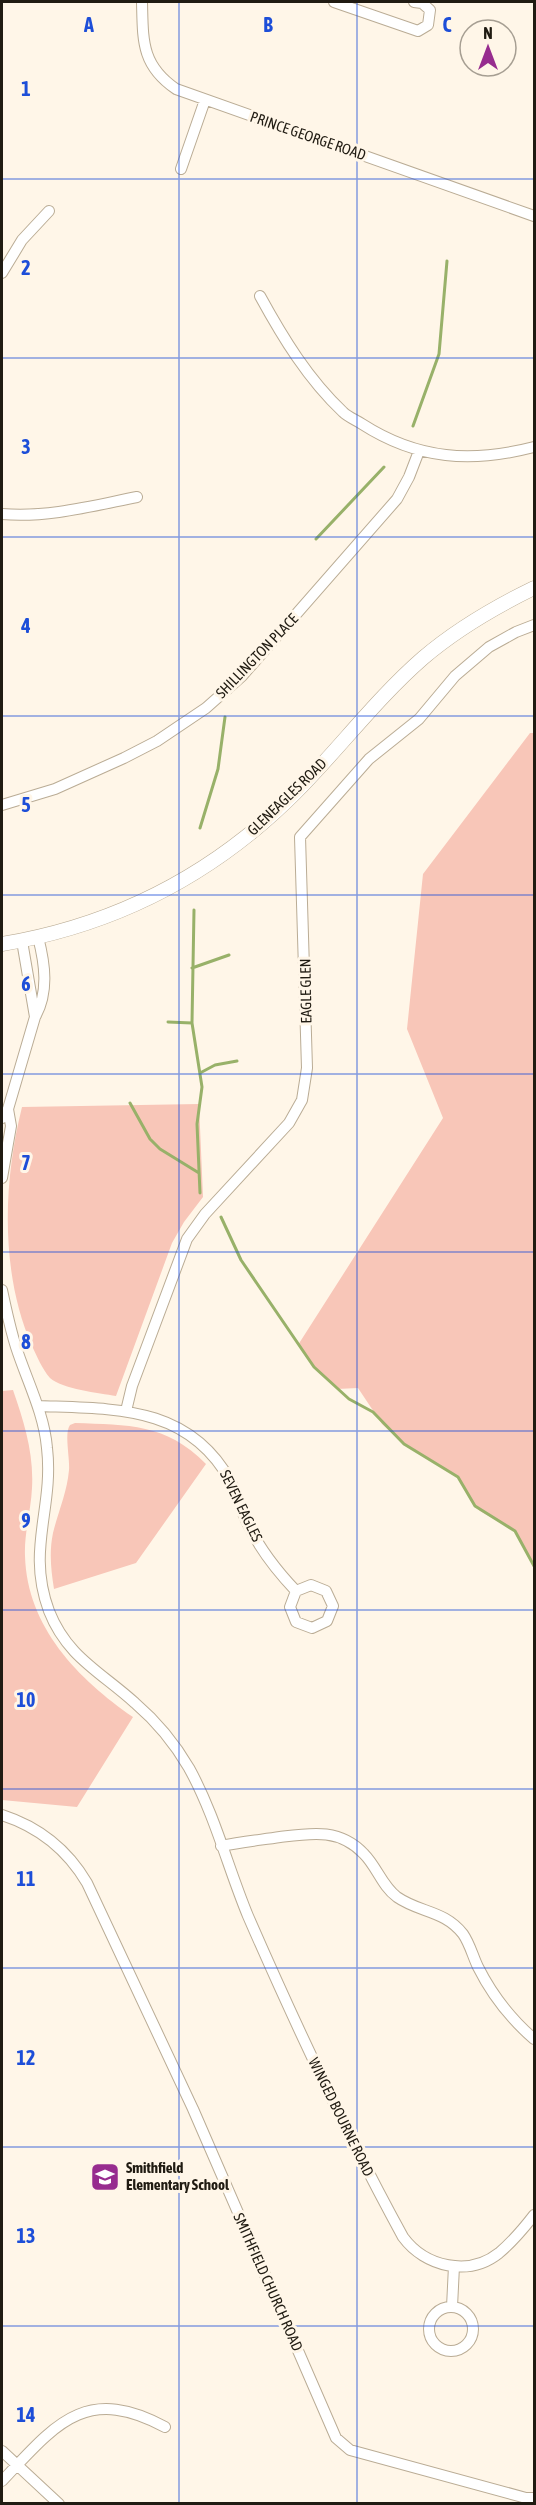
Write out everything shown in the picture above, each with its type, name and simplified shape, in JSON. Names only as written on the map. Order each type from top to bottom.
[{"type":"street","name":"PRINCE GEORGE ROAD","points":[[142,2],[145,50],[155,71],[176,89],[534,216]]},
{"type":"street","points":[[338,2],[418,31],[428,25],[430,10],[422,3],[414,2]]},
{"type":"street","points":[[181,169],[205,100]]},
{"type":"street","points":[[2,273],[22,240],[49,211]]},
{"type":"street","points":[[260,296],[302,366],[343,413],[385,438],[419,451],[477,457],[534,447]]},
{"type":"street","name":"SHILLINGTON PLACE","points":[[2,805],[56,789],[124,758],[158,741],[206,708],[242,676],[397,499],[419,451]]},
{"type":"street","points":[[2,514],[74,510],[137,497]]},
{"type":"street","name":"GLENEAGLES ROAD","points":[[2,944],[95,922],[129,908],[181,880],[240,842],[294,794],[396,683],[423,658],[486,612],[534,588]]},
{"type":"street","name":"EAGLE GLEN","points":[[126,1411],[132,1386],[187,1239],[205,1214],[289,1123],[302,1100],[307,1068],[300,837],[369,759],[419,719],[455,676],[489,647],[534,625]]},
{"type":"street","points":[[2,1118],[8,1109],[35,1017],[42,1005],[44,995],[43,960],[38,937]]},
{"type":"street","points":[[22,941],[35,1017]]},
{"type":"street","points":[[2,1178],[11,1126],[8,1109]]},
{"type":"street","name":"WINGED BOURNE ROAD","points":[[2,1290],[16,1346],[44,1427],[49,1470],[38,1556],[40,1576],[49,1611],[73,1651],[87,1666],[135,1702],[169,1739],[200,1790],[245,1908],[327,2093],[403,2237],[417,2252],[428,2259],[454,2266],[478,2264],[498,2254],[534,2215]]},
{"type":"street","name":"SEVEN EAGLES","points":[[38,1406],[126,1411],[163,1420],[180,1428],[210,1451],[232,1484],[245,1519],[265,1554],[296,1591]]},
{"type":"street","points":[[311,1585],[326,1591],[333,1606],[327,1621],[312,1628],[296,1622],[290,1607],[296,1591],[311,1585]]},
{"type":"street","name":"SMITHFIELD CHURCH ROAD","points":[[2,1815],[18,1820],[47,1837],[68,1856],[87,1883],[193,2109],[336,2438],[350,2450],[529,2500]]},
{"type":"street","points":[[221,1846],[310,1833],[331,1834],[349,1841],[371,1861],[382,1881],[395,1895],[405,1902],[442,1916],[458,1928],[466,1939],[489,1986],[516,2021],[534,2039]]},
{"type":"street","points":[[452,2307],[454,2266]]},
{"type":"street","points":[[452,2307],[467,2314],[473,2329],[467,2345],[451,2351],[436,2344],[429,2329],[436,2313],[452,2307]]},
{"type":"street","points":[[2,2481],[58,2424],[71,2416],[109,2408],[129,2411],[165,2427]]},
{"type":"street","points":[[2,2451],[59,2504]]},
{"type":"shaded area","points":[[530,733],[534,733],[534,1566],[515,1531],[480,1511],[458,1477],[404,1444],[382,1424],[358,1388],[337,1389],[314,1367],[298,1345],[443,1118],[407,1029],[423,874]]},
{"type":"shaded area","points":[[199,1104],[203,1197],[172,1243],[116,1396],[81,1390],[56,1382],[45,1371],[32,1346],[14,1289],[10,1258],[8,1197],[11,1166],[22,1107]]},
{"type":"shaded area","points":[[13,1390],[30,1450],[32,1488],[25,1556],[28,1582],[35,1606],[59,1649],[75,1668],[93,1686],[133,1717],[77,1807],[2,1800],[2,1391]]},
{"type":"shaded area","points":[[75,1423],[129,1426],[161,1434],[191,1451],[206,1464],[136,1563],[54,1589],[51,1561],[52,1540],[68,1478],[68,1429]]},
{"type":"waterway","points":[[413,426],[439,354],[447,261]]},
{"type":"waterway","points":[[316,539],[384,467]]},
{"type":"waterway","points":[[200,828],[218,769],[225,717]]},
{"type":"waterway","points":[[194,910],[192,1023],[202,1087],[197,1124],[200,1193]]},
{"type":"waterway","points":[[192,968],[229,955]]},
{"type":"waterway","points":[[168,1022],[192,1023]]},
{"type":"waterway","points":[[200,1073],[215,1065],[237,1061]]},
{"type":"waterway","points":[[130,1103],[150,1139],[160,1149],[199,1173]]},
{"type":"waterway","points":[[221,1217],[241,1260],[314,1367],[349,1399],[373,1412],[404,1444],[458,1477],[475,1506],[515,1531],[534,1566]]},
{"type":"place","name":"Smithfield Elementary School","points":[[105,2177]]}]
